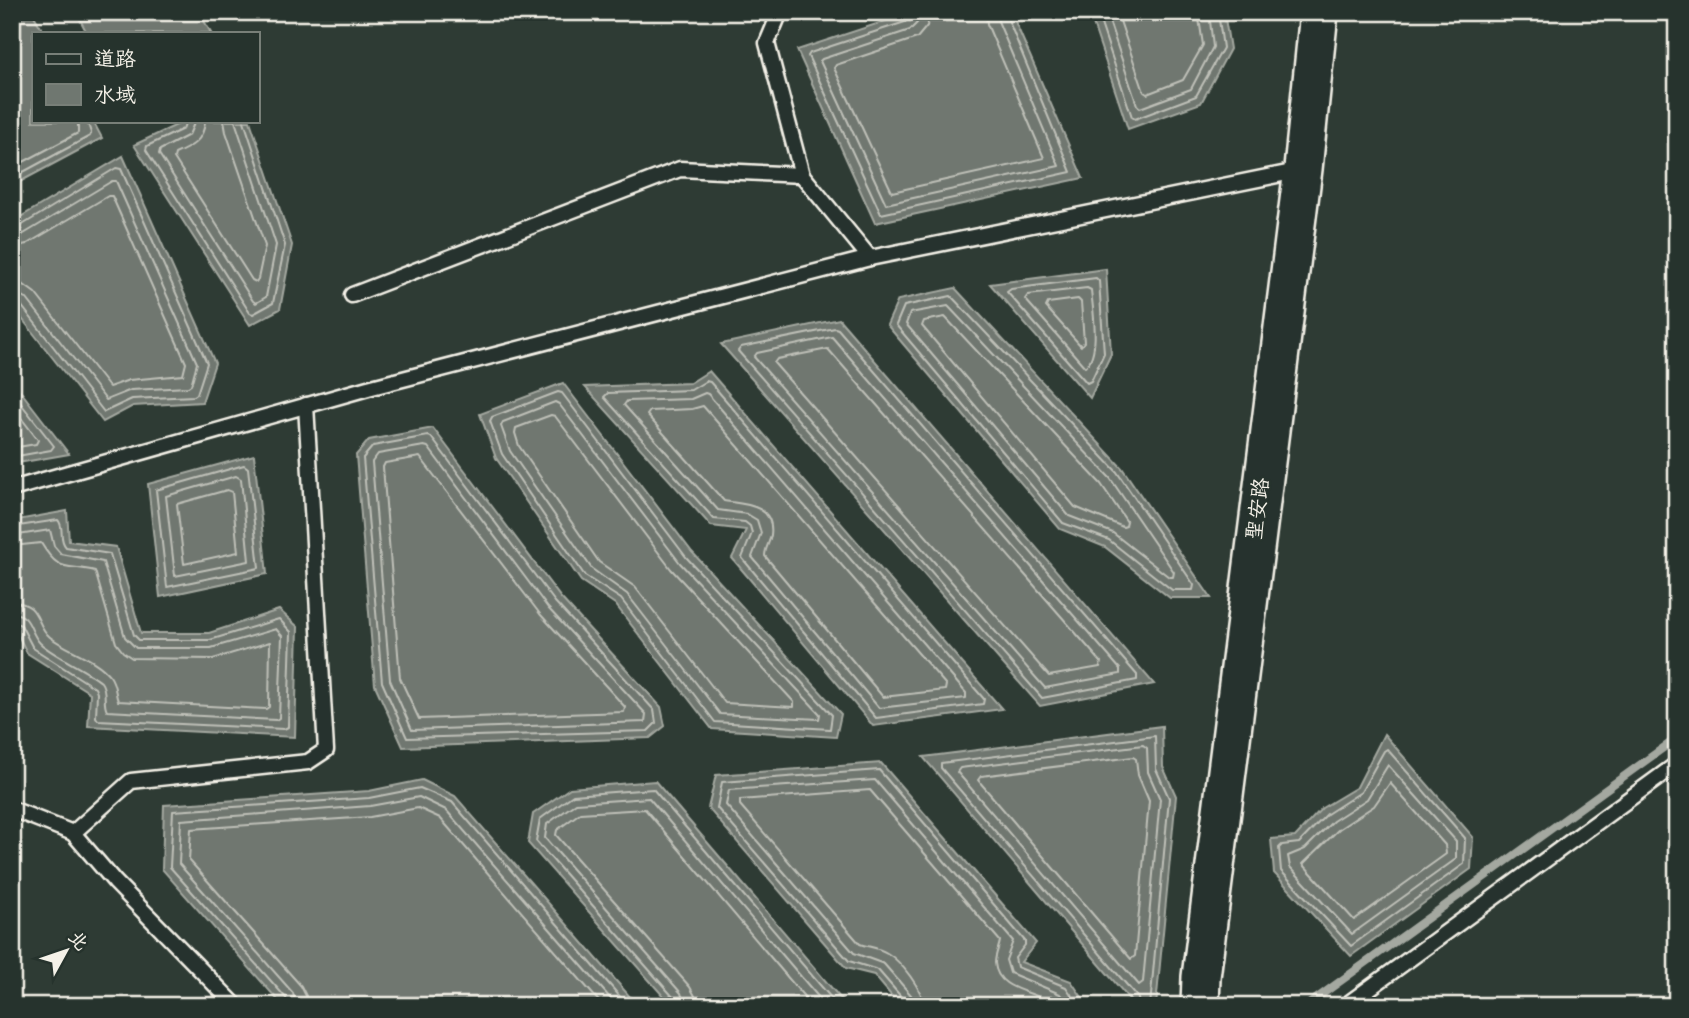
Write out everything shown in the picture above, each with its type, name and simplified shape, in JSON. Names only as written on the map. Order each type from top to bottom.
[{"type":"street","name":"聖安路","points":[[1200,1006],[1201,977],[1229,744],[1303,169],[1319,12]]},
{"type":"lane","points":[[780,12],[767,43],[802,175],[870,258]]},
{"type":"lane","points":[[352,295],[680,169],[802,175]]},
{"type":"lane","points":[[12,489],[306,405],[870,258],[1303,169]]},
{"type":"lane","points":[[73,833],[131,780],[308,762],[326,750],[306,405]]},
{"type":"lane","points":[[1345,1006],[1677,765]]},
{"type":"lane","points":[[12,808],[73,833],[115,882],[236,1006]]},
{"type":"water","points":[[12,12],[32,12],[43,32],[32,32],[32,122],[94,122],[102,138],[12,186]]},
{"type":"water","points":[[76,12],[199,12],[210,32],[86,32]]},
{"type":"water","points":[[913,12],[1011,12],[1083,178],[875,223],[797,50]]},
{"type":"water","points":[[1089,12],[1224,12],[1230,49],[1201,103],[1128,129]]},
{"type":"water","points":[[183,122],[250,122],[292,245],[280,309],[250,325],[134,145]]},
{"type":"water","points":[[123,156],[215,363],[202,402],[133,406],[103,422],[12,306],[12,222]]},
{"type":"water","points":[[1106,269],[1111,354],[1090,398],[990,284]]},
{"type":"water","points":[[955,288],[1122,468],[1211,598],[1170,598],[1105,547],[1060,529],[887,325],[898,300]]},
{"type":"water","points":[[839,319],[1154,684],[1040,706],[721,344]]},
{"type":"water","points":[[709,371],[1002,709],[873,726],[732,558],[746,530],[711,526],[585,387],[690,383]]},
{"type":"water","points":[[12,380],[69,454],[12,464]]},
{"type":"water","points":[[563,383],[692,552],[841,714],[836,737],[712,729],[615,604],[581,581],[496,458],[480,414]]},
{"type":"water","points":[[433,428],[561,598],[661,707],[665,726],[650,738],[403,747],[375,685],[356,455],[369,440]]},
{"type":"water","points":[[254,455],[267,574],[160,597],[148,484]]},
{"type":"water","points":[[67,511],[69,541],[116,547],[141,633],[209,633],[279,610],[298,627],[295,737],[88,726],[90,693],[27,653],[12,623],[12,521]]},
{"type":"water","points":[[1162,726],[1163,767],[1176,796],[1156,1006],[1135,1006],[923,757]]},
{"type":"water","points":[[1384,734],[1473,837],[1471,869],[1351,956],[1274,873],[1271,839],[1295,837],[1322,808],[1357,787]]},
{"type":"water","points":[[881,763],[1036,943],[1021,962],[1071,981],[1088,1006],[900,1006],[874,975],[846,968],[708,808],[716,775]]},
{"type":"water","points":[[422,780],[455,796],[638,1006],[283,1006],[162,869],[164,805],[369,791]]},
{"type":"water","points":[[655,781],[847,1006],[672,1006],[528,843],[533,814],[570,788]]},
{"type":"waterway","points":[[1306,1006],[1677,738]]}]
